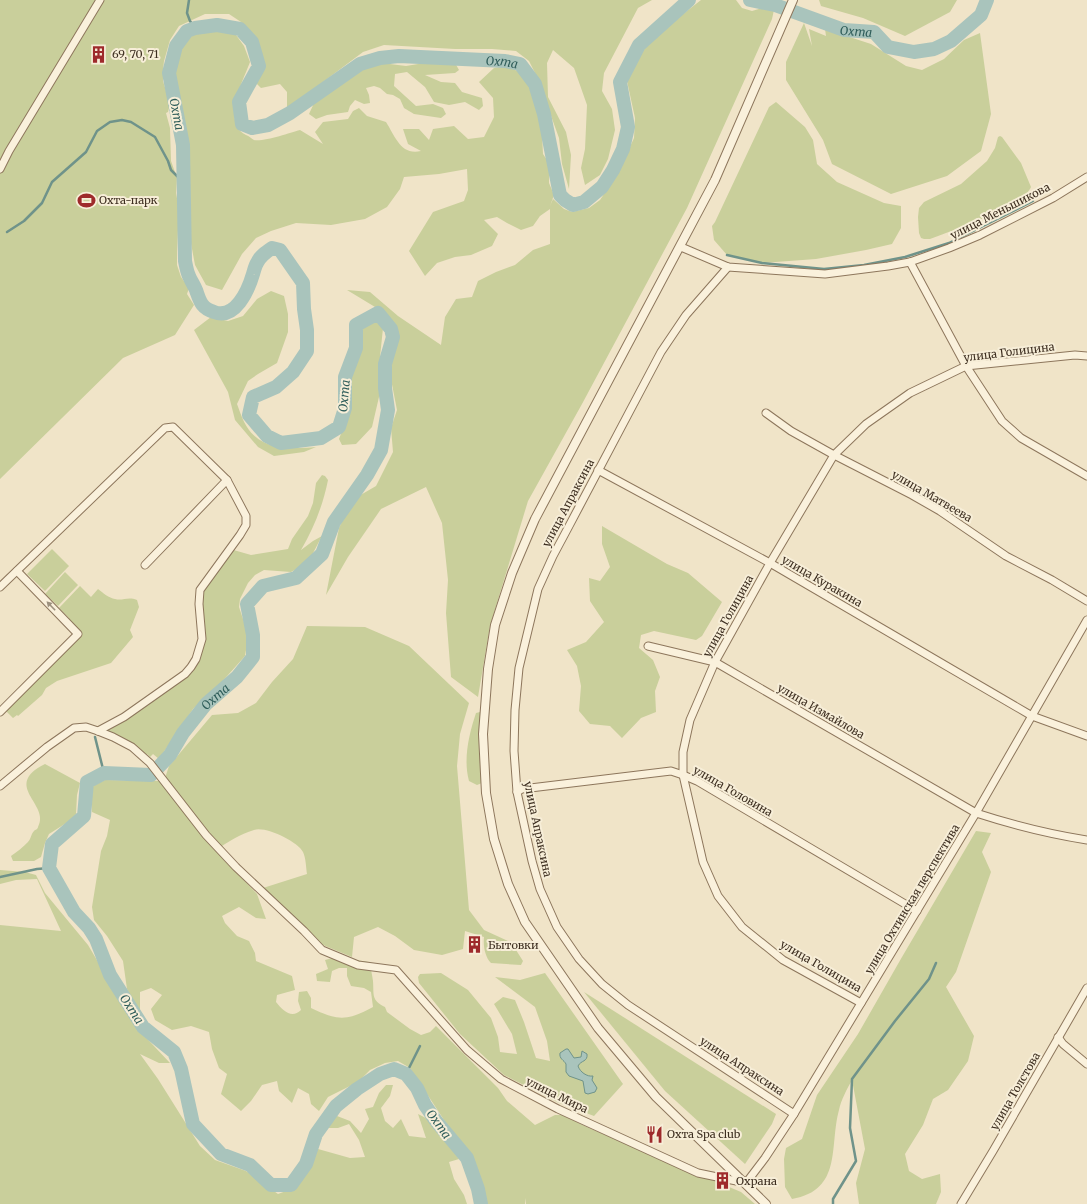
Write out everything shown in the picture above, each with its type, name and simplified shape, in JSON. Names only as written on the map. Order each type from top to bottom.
[{"type":"street","points":[[0,169],[9,151],[100,0]]},
{"type":"street","points":[[766,1204],[656,1097],[598,1028],[525,922],[508,884],[494,839],[486,792],[483,734],[488,669],[495,625],[512,573],[539,512],[681,247],[715,180],[793,0]]},
{"type":"street","name":"улица Меньшикова","points":[[681,247],[728,267],[825,274],[888,266],[910,262],[980,235],[1053,198],[1087,177]]},
{"type":"street","points":[[910,262],[966,366],[1002,421],[1021,438],[1087,476]]},
{"type":"street","name":"улица Апраксина","points":[[728,267],[686,315],[661,352],[553,556],[538,590],[519,668],[515,710],[514,751],[517,792],[532,861],[540,889],[557,927],[579,959],[602,984],[628,1005],[794,1114]]},
{"type":"street","name":"улица Голицина","points":[[861,1003],[783,960],[742,927],[718,896],[703,862],[683,775],[683,752],[690,720],[715,662],[770,563],[834,455],[866,424],[910,393],[966,366],[1087,356]]},
{"type":"street","name":"улица Матвеева","points":[[766,413],[791,431],[918,498],[940,511],[1006,556],[1052,580],[1087,601]]},
{"type":"street","points":[[0,587],[165,428],[173,427],[227,480],[246,516],[246,526],[200,590],[198,604],[202,639],[196,659],[185,674],[124,717],[98,731],[86,727],[74,728],[70,730],[0,786]]},
{"type":"street","name":"улица Куракина","points":[[598,470],[770,563],[1032,716],[1087,736]]},
{"type":"street","points":[[145,565],[227,480]]},
{"type":"street","points":[[0,712],[78,634],[17,571]]},
{"type":"street","name":"улица Охтинская перспектива","points":[[746,1183],[765,1158],[794,1114],[917,912],[1087,620]]},
{"type":"street","name":"улица Измайлова","points":[[648,646],[715,662],[976,812],[1007,823],[1087,840]]},
{"type":"street","name":"улица Мира","points":[[98,731],[132,747],[150,763],[206,835],[236,867],[322,950],[358,965],[396,970],[467,1050],[501,1079],[558,1109],[698,1173],[746,1183]]},
{"type":"street","name":"улица Головина","points":[[517,792],[522,789],[670,771],[683,775],[697,782],[917,912]]},
{"type":"street","name":"улица Толстова","points":[[961,1204],[1087,988]]},
{"type":"street","points":[[1058,1037],[1063,1044],[1087,1064]]},
{"type":"green space","name":"Охта-парк","points":[[0,0],[652,0],[638,8],[604,73],[602,91],[612,109],[615,130],[608,159],[600,175],[585,185],[581,168],[585,149],[587,105],[574,68],[553,50],[547,63],[548,97],[566,132],[571,155],[569,189],[562,164],[559,138],[537,77],[529,61],[516,51],[384,45],[363,52],[287,109],[287,92],[280,84],[261,88],[255,82],[264,65],[258,41],[241,22],[229,14],[205,14],[179,26],[170,40],[164,61],[163,81],[170,104],[168,112],[166,113],[170,128],[171,161],[177,178],[176,193],[179,209],[177,265],[181,277],[189,288],[187,294],[194,305],[175,335],[123,358],[0,479]]},
{"type":"green space","points":[[701,0],[736,0],[742,8],[752,11],[762,8],[774,10],[772,19],[687,208],[528,501],[490,626],[478,697],[451,677],[446,613],[448,580],[442,523],[426,487],[381,509],[348,557],[326,595],[339,528],[352,500],[376,486],[393,452],[391,428],[397,410],[388,364],[396,337],[380,310],[347,290],[370,292],[398,316],[441,345],[445,317],[456,299],[472,297],[478,281],[515,265],[533,250],[550,244],[550,209],[540,216],[533,226],[521,230],[497,217],[484,220],[498,234],[492,246],[471,255],[455,257],[437,263],[425,276],[409,251],[433,212],[464,201],[468,190],[467,169],[439,174],[404,177],[400,189],[387,207],[365,219],[331,225],[296,223],[271,231],[256,238],[242,254],[222,290],[206,285],[195,265],[190,238],[187,184],[188,149],[175,78],[179,51],[186,40],[194,33],[210,28],[231,28],[244,46],[250,62],[236,101],[234,111],[235,121],[239,129],[254,140],[270,139],[300,130],[323,144],[315,132],[323,122],[348,119],[353,111],[359,108],[367,116],[386,122],[399,144],[408,151],[414,152],[421,151],[408,144],[403,129],[419,129],[429,140],[433,129],[454,126],[468,139],[484,137],[494,117],[493,98],[479,82],[494,68],[508,66],[524,75],[534,91],[542,135],[543,154],[549,163],[549,183],[554,195],[550,206],[553,199],[564,209],[572,212],[589,208],[600,200],[618,173],[634,138],[635,118],[627,81],[645,47],[664,29]]},
{"type":"green space","points":[[819,0],[957,0],[950,12],[905,36],[863,18],[821,6]]},
{"type":"green space","points":[[804,23],[812,46],[809,29],[826,36],[825,29],[871,44],[906,66],[922,70],[944,59],[964,40],[980,33],[991,114],[981,151],[947,176],[891,194],[832,164],[823,140],[786,80],[786,62]]},
{"type":"green space","points":[[436,61],[455,63],[459,70],[455,73],[425,75],[441,82],[455,83],[462,92],[482,98],[483,106],[479,110],[465,102],[449,105],[434,102],[425,87],[407,72],[395,74],[394,86],[416,106],[433,104],[443,108],[446,114],[441,118],[414,114],[404,108],[400,99],[393,95],[387,94],[380,88],[374,86],[366,88],[370,103],[364,104],[355,100],[350,106],[348,112],[327,115],[316,119],[309,114],[315,101],[357,72],[370,66],[382,63],[406,66]]},
{"type":"green space","points":[[776,102],[805,127],[813,140],[817,164],[837,182],[884,203],[901,206],[901,228],[892,244],[816,259],[762,263],[727,255],[714,240],[712,226],[769,107]]},
{"type":"green space","points":[[1000,136],[1021,163],[1031,187],[1015,202],[1001,210],[930,239],[921,238],[919,233],[919,208],[924,202],[961,184],[987,161],[995,148],[998,137]]},
{"type":"green space","points":[[271,291],[284,296],[288,314],[288,332],[277,363],[248,381],[237,404],[247,427],[253,435],[261,441],[278,447],[316,447],[304,452],[274,456],[258,447],[235,420],[228,392],[194,330],[211,317],[228,321],[243,316],[257,299]]},
{"type":"green space","points":[[375,317],[381,323],[383,328],[380,357],[379,397],[372,427],[356,444],[342,445],[339,439],[347,418],[351,378],[362,345],[363,328],[368,321]]},
{"type":"green space","points":[[322,475],[328,480],[324,498],[314,525],[301,550],[322,536],[312,555],[302,566],[291,572],[264,570],[255,575],[248,583],[240,599],[239,607],[246,628],[247,644],[245,656],[220,684],[193,709],[159,759],[153,754],[150,757],[147,754],[145,756],[98,731],[185,674],[202,639],[200,590],[230,549],[251,555],[288,549],[292,539],[308,516],[313,503],[316,483]]},
{"type":"green space","points":[[602,526],[667,564],[688,573],[722,602],[702,636],[696,640],[654,631],[641,635],[639,648],[653,660],[660,677],[655,691],[656,712],[641,718],[622,738],[610,726],[590,724],[579,711],[581,686],[577,666],[567,650],[586,642],[604,622],[590,601],[589,578],[600,581],[610,567],[602,544]]},
{"type":"green space","points":[[52,549],[69,566],[45,591],[27,574]]},
{"type":"green space","points":[[65,572],[78,585],[58,606],[45,594]]},
{"type":"green space","points":[[80,586],[91,597],[98,589],[113,598],[131,598],[137,600],[139,607],[130,630],[133,637],[111,663],[57,681],[46,688],[42,695],[18,716],[17,715],[13,718],[3,708],[78,634],[66,621],[69,618],[59,608]]},
{"type":"green space","points":[[307,626],[365,627],[409,646],[469,703],[460,734],[457,766],[469,910],[484,930],[508,941],[523,961],[521,965],[491,963],[487,958],[485,951],[484,937],[465,931],[463,949],[442,955],[414,950],[395,936],[378,927],[354,937],[352,957],[323,945],[263,888],[307,874],[303,852],[295,844],[281,836],[259,829],[239,836],[216,850],[257,894],[266,919],[256,918],[239,907],[222,916],[225,923],[237,936],[249,941],[255,953],[256,961],[292,976],[295,990],[277,995],[276,1002],[288,1013],[298,1013],[301,1010],[298,1001],[299,992],[307,991],[311,998],[311,1008],[328,1015],[342,1018],[364,1012],[373,1007],[371,992],[364,988],[351,986],[347,976],[347,968],[339,968],[332,971],[330,982],[317,981],[316,974],[328,969],[325,960],[336,957],[369,962],[373,981],[374,997],[377,1002],[385,1007],[387,1012],[421,1035],[430,1032],[436,1026],[498,1088],[507,1101],[535,1125],[555,1115],[562,1115],[589,1128],[741,1192],[755,1204],[526,1204],[525,1198],[525,1204],[485,1204],[475,1163],[446,1123],[410,1068],[398,1061],[385,1063],[370,1070],[358,1082],[328,1097],[319,1111],[311,1104],[309,1094],[298,1088],[292,1103],[279,1091],[277,1081],[262,1085],[251,1101],[241,1111],[221,1094],[227,1074],[219,1068],[212,1049],[209,1032],[191,1026],[172,1030],[155,1020],[151,1009],[162,995],[151,988],[140,992],[140,1013],[127,989],[123,961],[107,936],[94,920],[92,907],[101,851],[107,836],[110,820],[92,812],[91,787],[105,780],[164,781],[169,766],[212,715],[238,713],[256,703],[272,682],[293,659]]},
{"type":"green space","points":[[480,712],[482,783],[477,785],[469,781],[467,773],[467,755],[473,721],[476,713]]},
{"type":"green space","points":[[45,764],[80,783],[77,795],[76,814],[71,820],[49,834],[41,857],[34,861],[13,861],[11,856],[28,842],[33,832],[38,828],[40,819],[38,811],[27,788],[27,780],[33,772]]},
{"type":"green space","points":[[976,831],[991,833],[982,852],[991,872],[956,972],[946,987],[974,1036],[968,1061],[948,1090],[933,1099],[923,1125],[905,1154],[909,1171],[922,1179],[940,1174],[941,1192],[936,1204],[859,1204],[856,1183],[865,1149],[852,1080],[840,1106],[836,1124],[831,1165],[827,1176],[819,1186],[808,1194],[792,1199],[785,1187],[784,1159],[786,1148],[802,1139],[817,1095],[858,1034]]},
{"type":"green space","points":[[0,870],[25,872],[36,875],[45,893],[88,945],[137,1028],[170,1063],[159,1063],[140,1054],[158,1079],[200,1146],[215,1160],[246,1171],[278,1194],[294,1188],[307,1170],[318,1149],[350,1158],[365,1157],[359,1140],[349,1124],[338,1128],[328,1128],[329,1123],[337,1116],[350,1121],[361,1133],[369,1119],[365,1109],[373,1107],[379,1093],[386,1085],[393,1085],[390,1096],[381,1108],[385,1121],[393,1128],[401,1119],[409,1136],[426,1138],[418,1114],[436,1127],[459,1159],[449,1162],[454,1179],[464,1195],[467,1204],[0,1204],[0,925],[61,931],[37,879],[16,880],[0,884]]},
{"type":"green space","points":[[441,973],[468,990],[491,1018],[498,1037],[500,1052],[517,1054],[512,1034],[494,1004],[503,997],[515,1000],[536,1058],[550,1061],[547,1041],[535,1007],[495,977],[520,980],[545,973],[623,1084],[594,1116],[557,1102],[504,1075],[460,1034],[419,983],[418,977],[420,974]]},
{"type":"green space","points":[[584,992],[776,1114],[772,1124],[745,1164],[665,1091]]},
{"type":"water","points":[[568,1049],[574,1058],[581,1057],[582,1051],[587,1054],[585,1060],[578,1066],[584,1074],[593,1076],[592,1080],[597,1088],[595,1092],[588,1094],[585,1093],[583,1081],[569,1076],[566,1072],[566,1064],[561,1058],[560,1053]]},
{"type":"waterway","points":[[189,0],[187,13],[195,28]]},
{"type":"waterway","name":"Охта","points":[[481,1204],[478,1189],[467,1158],[436,1121],[425,1105],[417,1088],[406,1074],[394,1069],[380,1074],[357,1089],[336,1106],[316,1134],[306,1164],[291,1185],[271,1185],[250,1165],[221,1154],[193,1124],[181,1069],[174,1052],[143,1027],[110,975],[96,939],[89,928],[74,912],[49,868],[52,844],[84,816],[87,782],[104,773],[151,775],[170,755],[183,733],[206,704],[237,677],[253,657],[253,635],[247,604],[263,586],[296,578],[322,554],[334,522],[367,475],[381,450],[388,410],[385,388],[385,364],[393,337],[391,329],[378,313],[356,325],[356,348],[345,377],[345,408],[339,427],[321,438],[281,443],[267,436],[249,415],[253,397],[276,387],[293,372],[307,351],[307,330],[304,309],[303,283],[280,250],[272,248],[263,254],[258,261],[244,296],[234,308],[228,312],[222,313],[214,312],[202,304],[188,274],[185,261],[183,145],[169,73],[176,46],[187,31],[195,28],[217,25],[240,29],[252,42],[259,66],[239,102],[242,124],[252,128],[268,125],[290,113],[360,64],[380,58],[399,56],[505,61],[520,64],[535,84],[544,114],[560,195],[573,205],[584,202],[602,187],[613,170],[623,149],[628,127],[620,82],[639,45],[689,0]]},
{"type":"waterway","name":"Охта","points":[[750,0],[775,5],[844,30],[874,32],[888,47],[914,52],[934,49],[951,41],[981,15],[987,0]]},
{"type":"waterway","points":[[7,232],[24,221],[42,203],[52,182],[86,152],[97,131],[110,122],[122,120],[131,122],[155,137],[168,161],[171,170],[183,182]]},
{"type":"waterway","points":[[727,255],[762,263],[824,269],[864,265],[905,257],[949,243],[1033,201]]},
{"type":"waterway","points":[[95,737],[104,773]]},
{"type":"waterway","points":[[0,877],[49,868]]},
{"type":"waterway","points":[[833,1204],[833,1199],[856,1161],[850,1128],[852,1079],[895,1021],[929,979],[936,963]]},
{"type":"waterway","points":[[406,1074],[420,1046]]},
{"type":"place","name":"69, 70, 71","points":[[99,54]]},
{"type":"place","name":"Охта-парк","points":[[86,200]]},
{"type":"place","name":"Бытовки","points":[[475,945]]},
{"type":"place","name":"Охта Spa club","points":[[654,1134]]},
{"type":"place","name":"Охрана","points":[[723,1181]]}]
